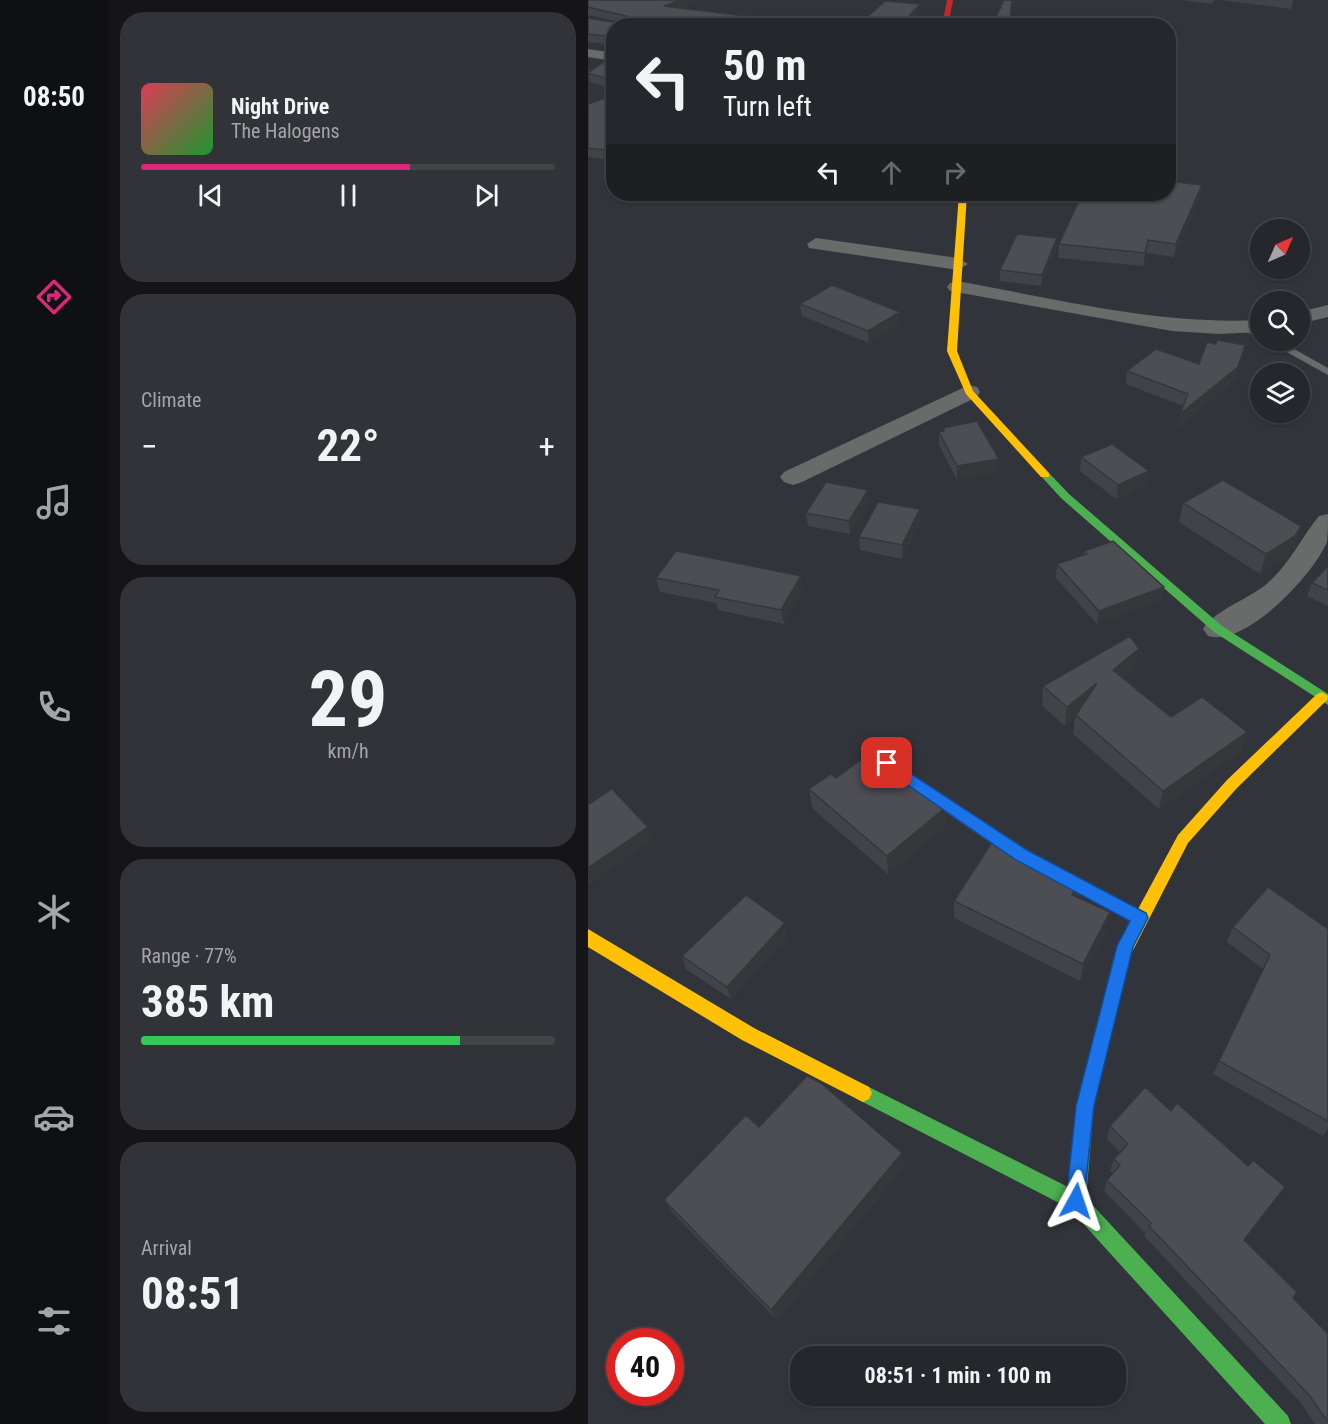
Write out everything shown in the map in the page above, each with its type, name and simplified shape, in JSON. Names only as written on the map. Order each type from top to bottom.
[{"type":"main road","points":[[947,18],[950,0]]},
{"type":"main road","points":[[962,201],[952,351],[969,392],[1065,496],[1218,629],[1325,698],[1232,784],[1183,839],[1125,946],[1085,1106],[1076,1201]]},
{"type":"main road","points":[[588,936],[592,941],[748,1034],[1076,1201],[1280,1424]]},
{"type":"street","points":[[588,54],[606,56]]},
{"type":"street","points":[[816,244],[958,264]]},
{"type":"street","points":[[957,287],[1172,325],[1250,330]]},
{"type":"street","points":[[1310,315],[1328,311]]},
{"type":"street","points":[[793,477],[969,392]]},
{"type":"street","points":[[1218,629],[1280,589],[1303,560],[1316,536],[1328,522]]},
{"type":"lane","points":[[1290,351],[1328,372]]},
{"type":"lane","points":[[887,763],[1022,855]]},
{"type":"lane","points":[[1051,871],[1140,918]]},
{"type":"building","points":[[588,0],[681,0],[664,6],[762,18],[634,18],[588,7]]},
{"type":"building","points":[[1004,0],[1012,0],[1010,18],[996,18]]},
{"type":"building","points":[[885,1],[920,4],[907,18],[866,18]]},
{"type":"building","points":[[588,18],[606,21],[606,36],[588,34]]},
{"type":"building","points":[[606,61],[606,79],[588,73]]},
{"type":"building","points":[[606,98],[606,150],[588,148],[588,104]]},
{"type":"building","points":[[1176,182],[1202,185],[1176,244],[1148,240],[1145,253],[1059,244],[1079,201],[1176,201]]},
{"type":"building","points":[[1017,234],[1057,238],[1042,275],[1000,270]]},
{"type":"building","points":[[832,285],[900,312],[868,331],[800,304]]},
{"type":"building","points":[[1217,340],[1245,345],[1238,367],[1180,414],[1188,394],[1127,371],[1156,349],[1199,364],[1207,342],[1216,344]]},
{"type":"building","points":[[977,421],[999,459],[957,466],[939,432],[944,431],[943,428]]},
{"type":"building","points":[[1112,444],[1149,471],[1118,485],[1081,457]]},
{"type":"building","points":[[1223,480],[1301,526],[1295,536],[1266,554],[1183,503]]},
{"type":"building","points":[[826,482],[868,490],[849,521],[806,513]]},
{"type":"building","points":[[878,502],[920,509],[902,545],[859,537]]},
{"type":"building","points":[[1113,541],[1164,587],[1099,611],[1057,564],[1087,554],[1084,551]]},
{"type":"building","points":[[676,551],[801,576],[781,610],[715,597],[719,590],[656,578]]},
{"type":"building","points":[[1328,566],[1328,590],[1312,583]]},
{"type":"building","points":[[1130,636],[1139,649],[1113,670],[1171,717],[1202,697],[1247,732],[1163,791],[1076,715],[1097,683],[1067,707],[1043,686]]},
{"type":"building","points":[[874,750],[946,807],[887,856],[809,789],[831,774],[836,778]]},
{"type":"building","points":[[612,789],[648,827],[588,868],[588,805]]},
{"type":"building","points":[[996,836],[1082,878],[1072,895],[1110,912],[1083,964],[954,901]]},
{"type":"building","points":[[1268,887],[1328,929],[1328,1121],[1219,1061],[1270,955],[1233,927]]},
{"type":"building","points":[[746,895],[785,923],[727,987],[682,956]]},
{"type":"building","points":[[807,1076],[821,1083],[902,1153],[771,1310],[664,1200],[746,1115],[759,1127]]},
{"type":"building","points":[[1145,1087],[1171,1111],[1177,1103],[1248,1166],[1253,1160],[1285,1187],[1244,1240],[1297,1292],[1293,1298],[1328,1334],[1328,1421],[1310,1396],[1149,1226],[1151,1223],[1107,1180],[1120,1165],[1114,1159],[1128,1144],[1110,1126]]},
{"type":"traffic: fast","points":[[1045,475],[1065,496],[1218,629],[1328,700]]},
{"type":"traffic: fast","points":[[1123,953],[1085,1106],[1076,1201],[1280,1424]]},
{"type":"traffic: fast","points":[[863,1093],[1076,1201]]},
{"type":"traffic: slow","points":[[963,201],[952,351],[969,392],[1045,475]]},
{"type":"traffic: slow","points":[[1123,953],[1183,839],[1232,784],[1322,697]]},
{"type":"traffic: slow","points":[[588,936],[592,941],[748,1034],[863,1093]]},
{"type":"traffic: jam","points":[[947,18],[950,0]]},
{"type":"route","points":[[887,763],[1022,855],[1140,918],[1125,946],[1085,1106],[1076,1201]]}]
